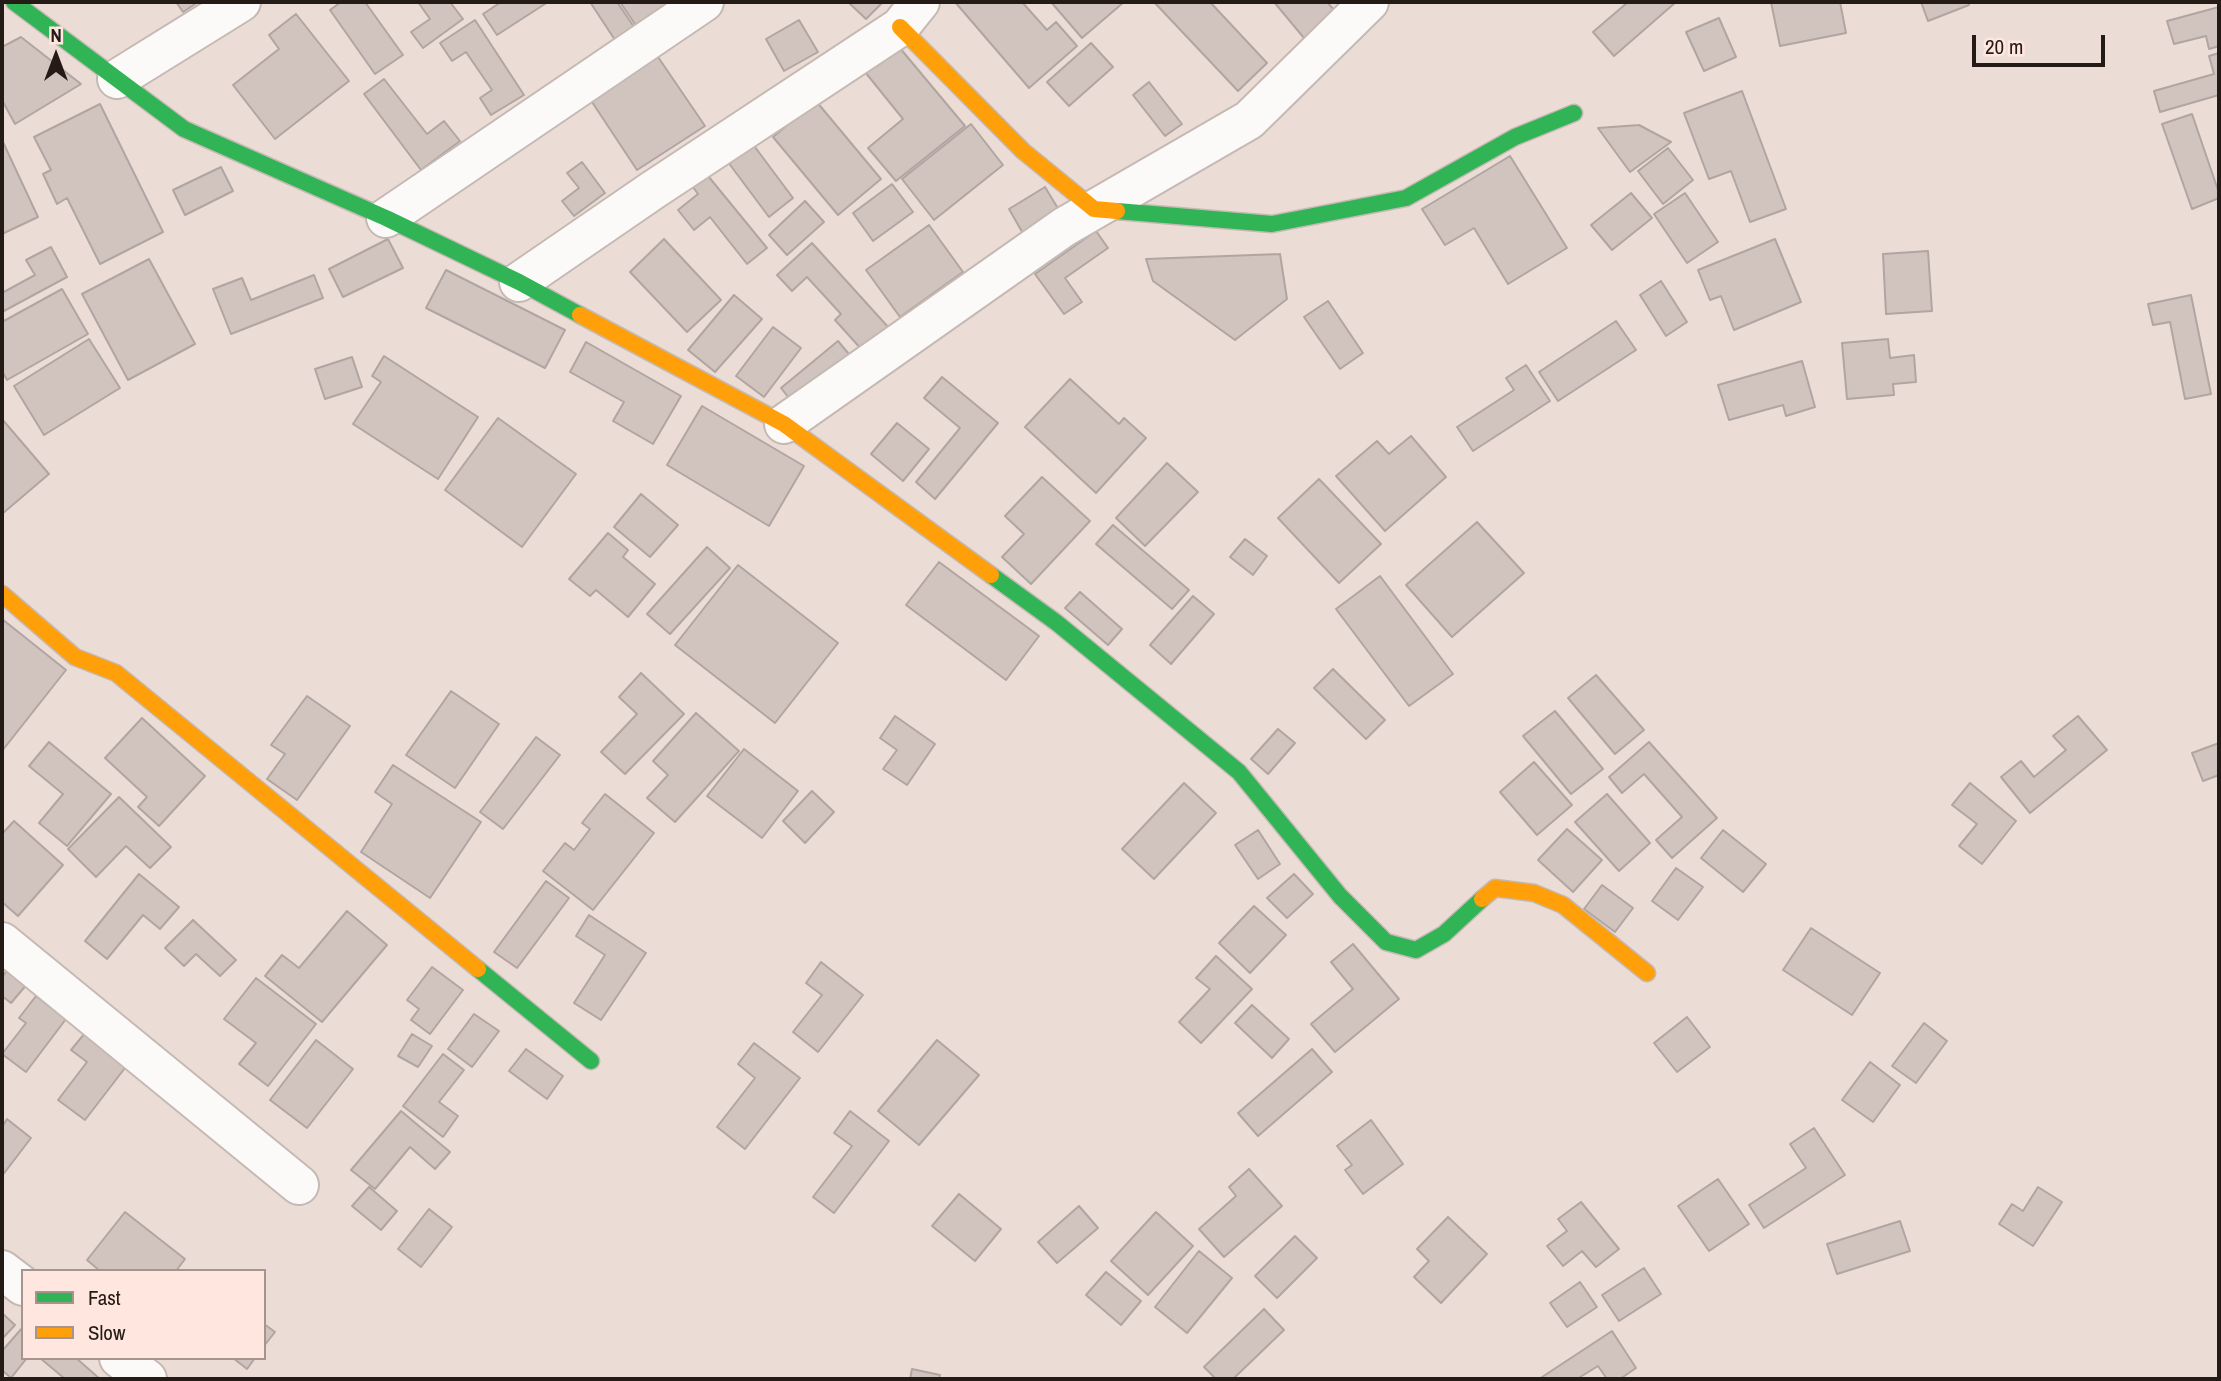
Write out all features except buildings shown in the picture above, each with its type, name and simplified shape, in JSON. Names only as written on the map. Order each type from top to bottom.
[{"type":"street","points":[[14,2],[184,129],[386,218],[519,282],[784,424],[1058,622],[1239,772],[1340,896],[1386,942],[1416,950],[1444,934],[1495,888],[1521,891],[1534,893],[1563,905],[1647,973]]},
{"type":"street","points":[[117,79],[241,2]]},
{"type":"street","points":[[386,218],[704,2]]},
{"type":"street","points":[[784,424],[1064,227],[1249,120],[1368,2]]},
{"type":"street","points":[[519,282],[910,14],[1023,151],[1094,209],[1272,224],[1337,212],[1406,198],[1515,137],[1574,113]]},
{"type":"street","points":[[2,594],[75,657],[116,673],[591,1061]]},
{"type":"street","points":[[2,942],[299,1185]]},
{"type":"street","points":[[2,1270],[21,1284]]},
{"type":"street","points":[[122,1360],[147,1379]]},
{"type":"traffic: fast","points":[[14,2],[184,129],[386,218],[519,282],[580,315]]},
{"type":"traffic: fast","points":[[1117,211],[1272,224],[1406,198],[1515,137],[1574,113]]},
{"type":"traffic: fast","points":[[991,575],[1057,623],[1239,772],[1340,896],[1386,942],[1416,950],[1444,934],[1482,899]]},
{"type":"traffic: fast","points":[[478,969],[591,1061]]},
{"type":"traffic: slow","points":[[900,27],[1023,151],[1094,209],[1117,211]]},
{"type":"traffic: slow","points":[[580,315],[784,424],[991,575]]},
{"type":"traffic: slow","points":[[2,594],[75,657],[116,673],[478,969]]},
{"type":"traffic: slow","points":[[1482,899],[1495,888],[1534,893],[1563,905],[1647,973]]}]
